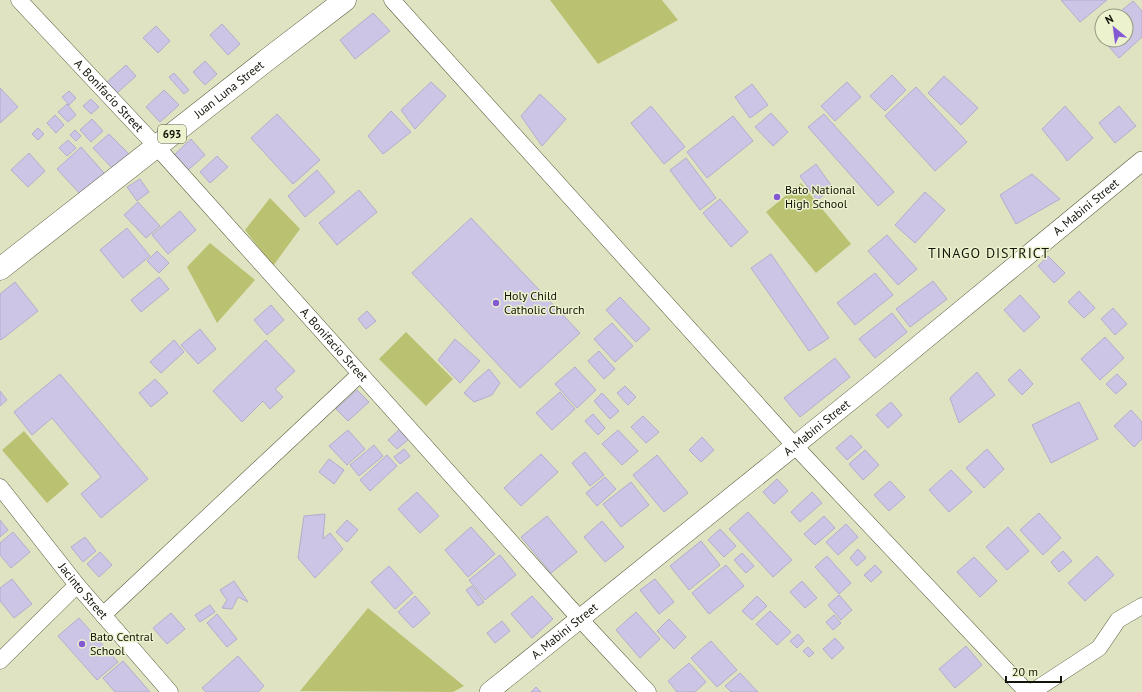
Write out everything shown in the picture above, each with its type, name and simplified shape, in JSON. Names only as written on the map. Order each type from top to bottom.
[{"type":"main road","name":"Juan Luna Street","points":[[0,269],[345,0]]},
{"type":"street","name":"A. Bonifacio Street","points":[[19,0],[156,146],[580,619],[648,692]]},
{"type":"street","points":[[392,0],[794,445],[1027,692]]},
{"type":"street","name":"A. Mabini Street","points":[[489,692],[881,376],[1142,161]]},
{"type":"street","points":[[103,615],[360,374]]},
{"type":"street","name":"Jacinto Street","points":[[0,487],[77,585],[170,692]]},
{"type":"street","points":[[0,661],[77,585]]},
{"type":"street","points":[[1032,692],[1099,648],[1118,620],[1142,606]]},
{"type":"green space","points":[[550,0],[662,0],[678,20],[598,64]]},
{"type":"green space","points":[[801,183],[851,244],[816,273],[766,212]]},
{"type":"green space","points":[[270,198],[300,229],[273,266],[245,230]]},
{"type":"green space","points":[[210,243],[255,280],[217,323],[187,267]]},
{"type":"green space","points":[[406,332],[453,379],[426,406],[379,359]]},
{"type":"green space","points":[[24,431],[69,484],[47,503],[2,450]]},
{"type":"green space","points":[[368,608],[464,686],[453,692],[300,691]]},
{"type":"building","points":[[1061,0],[1107,0],[1097,8],[1094,8],[1094,11],[1080,22]]},
{"type":"building","points":[[1133,1],[1142,11],[1142,37],[1134,44],[1134,8],[1125,8]]},
{"type":"building","points":[[373,13],[390,31],[355,59],[340,40]]},
{"type":"building","points":[[222,24],[240,44],[228,55],[210,35]]},
{"type":"building","points":[[156,26],[170,41],[158,53],[143,38]]},
{"type":"building","points":[[1110,48],[1130,48],[1119,58]]},
{"type":"building","points":[[205,61],[217,74],[205,85],[193,72]]},
{"type":"building","points":[[126,65],[136,76],[117,93],[107,82]]},
{"type":"building","points":[[174,73],[189,90],[184,94],[169,77]]},
{"type":"building","points":[[892,75],[906,90],[885,111],[870,96]]},
{"type":"building","points":[[944,76],[978,108],[961,125],[928,93]]},
{"type":"building","points":[[431,82],[446,96],[415,129],[401,110]]},
{"type":"building","points":[[847,82],[861,97],[835,121],[821,106]]},
{"type":"building","points":[[752,84],[768,105],[750,118],[735,97]]},
{"type":"building","points":[[916,87],[967,142],[935,171],[885,116]]},
{"type":"building","points":[[0,88],[18,107],[0,123]]},
{"type":"building","points":[[164,90],[179,105],[160,122],[146,107]]},
{"type":"building","points":[[69,91],[76,98],[69,105],[62,97]]},
{"type":"building","points":[[540,94],[566,119],[542,146],[521,116]]},
{"type":"building","points":[[91,99],[99,107],[91,114],[83,106]]},
{"type":"building","points":[[67,104],[76,115],[68,122],[58,112]]},
{"type":"building","points":[[651,106],[685,147],[664,164],[631,123]]},
{"type":"building","points":[[1065,106],[1093,138],[1067,161],[1042,129]]},
{"type":"building","points":[[1119,106],[1136,126],[1115,143],[1099,123]]},
{"type":"building","points":[[391,111],[411,132],[383,154],[368,136]]},
{"type":"building","points":[[771,113],[788,132],[773,146],[755,127]]},
{"type":"building","points":[[277,114],[320,160],[293,184],[251,138]]},
{"type":"building","points":[[824,114],[894,192],[878,206],[808,127]]},
{"type":"building","points":[[55,115],[64,125],[56,133],[47,123]]},
{"type":"building","points":[[733,116],[753,141],[707,178],[687,152]]},
{"type":"building","points":[[92,119],[103,131],[91,142],[80,130]]},
{"type":"building","points":[[38,128],[44,134],[38,140],[32,134]]},
{"type":"building","points":[[75,130],[81,136],[76,141],[70,135]]},
{"type":"building","points":[[109,134],[130,155],[114,170],[93,148]]},
{"type":"building","points":[[191,139],[205,155],[187,171],[173,156]]},
{"type":"building","points":[[68,140],[76,148],[67,156],[59,148]]},
{"type":"building","points":[[81,147],[105,174],[82,196],[57,169]]},
{"type":"building","points":[[29,153],[45,171],[28,187],[11,170]]},
{"type":"building","points":[[217,156],[228,167],[210,183],[200,172]]},
{"type":"building","points":[[686,158],[716,198],[700,210],[670,170]]},
{"type":"building","points":[[816,164],[833,188],[817,200],[800,176]]},
{"type":"building","points":[[317,170],[335,192],[305,217],[288,196]]},
{"type":"building","points":[[1032,174],[1060,199],[1016,224],[1000,195]]},
{"type":"building","points":[[140,179],[149,192],[137,201],[127,187]]},
{"type":"building","points":[[359,190],[377,212],[337,245],[319,223]]},
{"type":"building","points":[[925,192],[945,210],[915,243],[895,225]]},
{"type":"building","points":[[720,199],[748,232],[731,247],[703,213]]},
{"type":"building","points":[[138,202],[160,226],[146,238],[124,215]]},
{"type":"building","points":[[180,211],[196,230],[168,254],[152,235]]},
{"type":"building","name":"Holy Child Catholic Church","points":[[471,218],[580,333],[520,388],[412,273]]},
{"type":"building","points":[[127,228],[150,256],[123,278],[100,250]]},
{"type":"building","points":[[887,235],[917,269],[898,285],[868,251]]},
{"type":"building","points":[[157,251],[169,263],[159,273],[147,261]]},
{"type":"building","points":[[771,254],[829,338],[809,351],[751,268]]},
{"type":"building","points":[[1048,256],[1065,273],[1054,283],[1038,266]]},
{"type":"building","points":[[875,273],[893,295],[855,325],[837,303]]},
{"type":"building","points":[[159,277],[169,289],[141,312],[131,300]]},
{"type":"building","points":[[933,281],[947,299],[910,327],[896,309]]},
{"type":"building","points":[[15,282],[38,311],[1,340],[0,294]]},
{"type":"building","points":[[1079,291],[1095,308],[1084,318],[1068,302]]},
{"type":"building","points":[[1020,295],[1040,317],[1024,332],[1004,310]]},
{"type":"building","points":[[620,297],[650,329],[636,342],[606,310]]},
{"type":"building","points":[[271,305],[284,320],[267,335],[254,320]]},
{"type":"building","points":[[1113,308],[1127,324],[1115,335],[1101,319]]},
{"type":"building","points":[[367,311],[376,321],[366,329],[358,319]]},
{"type":"building","points":[[892,313],[907,332],[875,358],[859,339]]},
{"type":"building","points":[[612,323],[633,346],[615,362],[594,339]]},
{"type":"building","points":[[200,329],[216,349],[198,364],[181,345]]},
{"type":"building","points":[[1105,337],[1124,358],[1100,380],[1081,359]]},
{"type":"building","points":[[455,339],[480,361],[460,383],[438,360]]},
{"type":"building","points":[[174,340],[184,352],[161,373],[150,362]]},
{"type":"building","points":[[266,340],[295,371],[275,389],[283,397],[270,409],[263,401],[242,422],[213,391]]},
{"type":"building","points":[[599,351],[615,369],[604,379],[588,361]]},
{"type":"building","points":[[835,358],[850,377],[800,417],[784,398]]},
{"type":"building","points":[[575,367],[596,390],[577,408],[555,384]]},
{"type":"building","points":[[489,369],[500,383],[492,395],[474,402],[464,393]]},
{"type":"building","points":[[1020,369],[1033,384],[1022,395],[1008,380]]},
{"type":"building","points":[[977,372],[995,395],[959,423],[950,398]]},
{"type":"building","points":[[60,374],[148,479],[101,518],[81,494],[101,477],[52,418],[32,435],[14,412]]},
{"type":"building","points":[[1117,374],[1127,384],[1116,394],[1106,384]]},
{"type":"building","points":[[155,379],[168,393],[151,407],[139,393]]},
{"type":"building","points":[[625,386],[636,397],[628,405],[617,393]]},
{"type":"building","points":[[357,390],[369,402],[348,421],[336,409]]},
{"type":"building","points":[[0,391],[7,400],[0,406]]},
{"type":"building","points":[[560,392],[575,409],[552,430],[536,413]]},
{"type":"building","points":[[602,393],[619,411],[610,419],[594,401]]},
{"type":"building","points":[[891,402],[902,415],[888,428],[876,415]]},
{"type":"building","points":[[1079,402],[1098,439],[1051,463],[1032,425]]},
{"type":"building","points":[[1131,410],[1142,422],[1142,439],[1134,447],[1114,426]]},
{"type":"building","points":[[593,414],[605,428],[598,435],[585,421]]},
{"type":"building","points":[[643,416],[659,432],[646,443],[631,427]]},
{"type":"building","points":[[401,428],[410,438],[397,449],[388,440]]},
{"type":"building","points":[[348,430],[365,449],[347,465],[329,446]]},
{"type":"building","points":[[618,430],[638,451],[622,465],[602,444]]},
{"type":"building","points":[[851,435],[862,447],[847,460],[836,448]]},
{"type":"building","points":[[702,437],[714,450],[701,462],[689,450]]},
{"type":"building","points":[[374,445],[383,456],[359,476],[350,465]]},
{"type":"building","points":[[404,449],[410,456],[400,464],[394,457]]},
{"type":"building","points":[[987,449],[1004,469],[984,488],[966,468]]},
{"type":"building","points":[[865,450],[879,465],[863,480],[849,464]]},
{"type":"building","points":[[585,452],[604,475],[590,486],[572,463]]},
{"type":"building","points":[[541,454],[558,472],[521,506],[504,488]]},
{"type":"building","points":[[387,455],[397,466],[370,491],[360,480]]},
{"type":"building","points":[[657,455],[688,493],[664,512],[633,475]]},
{"type":"building","points":[[329,459],[344,470],[334,484],[319,472]]},
{"type":"building","points":[[951,470],[972,492],[949,512],[929,490]]},
{"type":"building","points":[[605,477],[616,489],[597,506],[586,493]]},
{"type":"building","points":[[777,479],[788,491],[774,504],[763,492]]},
{"type":"building","points":[[890,481],[905,497],[889,511],[874,495]]},
{"type":"building","points":[[631,482],[649,505],[621,527],[603,504]]},
{"type":"building","points":[[417,492],[439,516],[420,533],[398,509]]},
{"type":"building","points":[[812,492],[822,503],[800,522],[791,512]]},
{"type":"building","points":[[748,512],[792,560],[773,577],[729,529]]},
{"type":"building","points":[[1039,513],[1061,538],[1043,555],[1020,530]]},
{"type":"building","points":[[325,514],[323,539],[330,533],[343,549],[315,578],[298,558],[304,516]]},
{"type":"building","points":[[547,516],[577,552],[551,573],[521,537]]},
{"type":"building","points":[[824,516],[835,528],[815,545],[804,534]]},
{"type":"building","points":[[0,520],[8,530],[0,537]]},
{"type":"building","points":[[347,520],[358,530],[347,542],[336,532]]},
{"type":"building","points":[[602,521],[624,547],[605,562],[584,537]]},
{"type":"building","points":[[846,524],[858,537],[838,555],[826,542]]},
{"type":"building","points":[[471,527],[495,554],[468,577],[445,550]]},
{"type":"building","points":[[1008,527],[1029,551],[1007,570],[986,547]]},
{"type":"building","points":[[720,529],[736,546],[724,557],[708,540]]},
{"type":"building","points":[[13,532],[30,552],[11,568],[0,555],[0,543]]},
{"type":"building","points":[[85,537],[96,551],[83,562],[71,547]]},
{"type":"building","points":[[701,541],[720,565],[689,590],[670,566]]},
{"type":"building","points":[[858,549],[866,558],[857,566],[850,558]]},
{"type":"building","points":[[1063,551],[1072,561],[1059,572],[1051,562]]},
{"type":"building","points":[[100,552],[112,565],[99,577],[87,564]]},
{"type":"building","points":[[742,553],[754,566],[746,573],[734,560]]},
{"type":"building","points":[[500,555],[516,575],[485,600],[469,580]]},
{"type":"building","points":[[827,556],[851,583],[839,594],[815,567]]},
{"type":"building","points":[[1097,556],[1114,575],[1085,601],[1068,583]]},
{"type":"building","points":[[974,557],[997,581],[980,597],[957,572]]},
{"type":"building","points":[[726,565],[744,586],[709,614],[692,593]]},
{"type":"building","points":[[875,565],[882,572],[871,582],[864,575]]},
{"type":"building","points":[[389,566],[413,593],[395,609],[371,582]]},
{"type":"building","points":[[12,579],[32,604],[14,618],[0,601],[0,588]]},
{"type":"building","points":[[655,579],[674,602],[659,614],[640,590]]},
{"type":"building","points":[[234,581],[248,602],[238,597],[232,609],[222,608],[227,600],[220,590]]},
{"type":"building","points":[[802,581],[817,598],[805,608],[790,592]]},
{"type":"building","points":[[472,586],[484,602],[478,606],[466,590]]},
{"type":"building","points":[[839,595],[852,610],[841,620],[828,605]]},
{"type":"building","points":[[415,596],[430,613],[413,628],[398,612]]},
{"type":"building","points":[[532,596],[553,619],[532,638],[511,614]]},
{"type":"building","points":[[757,596],[767,606],[752,620],[742,611]]},
{"type":"building","points":[[210,605],[215,612],[200,622],[195,615]]},
{"type":"building","points":[[770,611],[791,632],[777,645],[756,624]]},
{"type":"building","points":[[636,612],[660,639],[640,658],[616,630]]},
{"type":"building","points":[[171,613],[185,629],[167,644],[153,628]]},
{"type":"building","points":[[217,614],[237,639],[227,647],[207,623]]},
{"type":"building","points":[[834,615],[841,623],[833,630],[826,622]]},
{"type":"building","points":[[79,618],[118,662],[97,680],[58,636]]},
{"type":"building","points":[[669,619],[686,637],[674,649],[657,631]]},
{"type":"building","points":[[502,621],[510,631],[495,643],[487,633]]},
{"type":"building","points":[[798,634],[804,641],[797,648],[790,641]]},
{"type":"building","points":[[835,638],[844,648],[832,659],[823,649]]},
{"type":"building","points":[[711,641],[737,670],[717,687],[691,658]]},
{"type":"building","points":[[966,646],[982,665],[955,688],[939,669]]},
{"type":"building","points":[[808,647],[814,653],[809,657],[803,651]]},
{"type":"building","points":[[238,656],[264,686],[258,692],[206,692],[202,688]]},
{"type":"building","points":[[123,661],[150,692],[115,692],[103,678]]},
{"type":"building","points":[[689,663],[706,682],[695,692],[677,692],[668,681]]},
{"type":"building","points":[[740,673],[758,692],[731,692],[725,686]]},
{"type":"building","points":[[536,687],[541,692],[531,692]]},
{"type":"place","name":"Bato National High School","points":[[777,197]]},
{"type":"place","name":"Holy Child Catholic Church","points":[[496,303]]},
{"type":"place","name":"Bato Central School","points":[[82,644]]},
{"type":"district","name":"TINAGO DISTRICT","points":[[989,253]]}]
